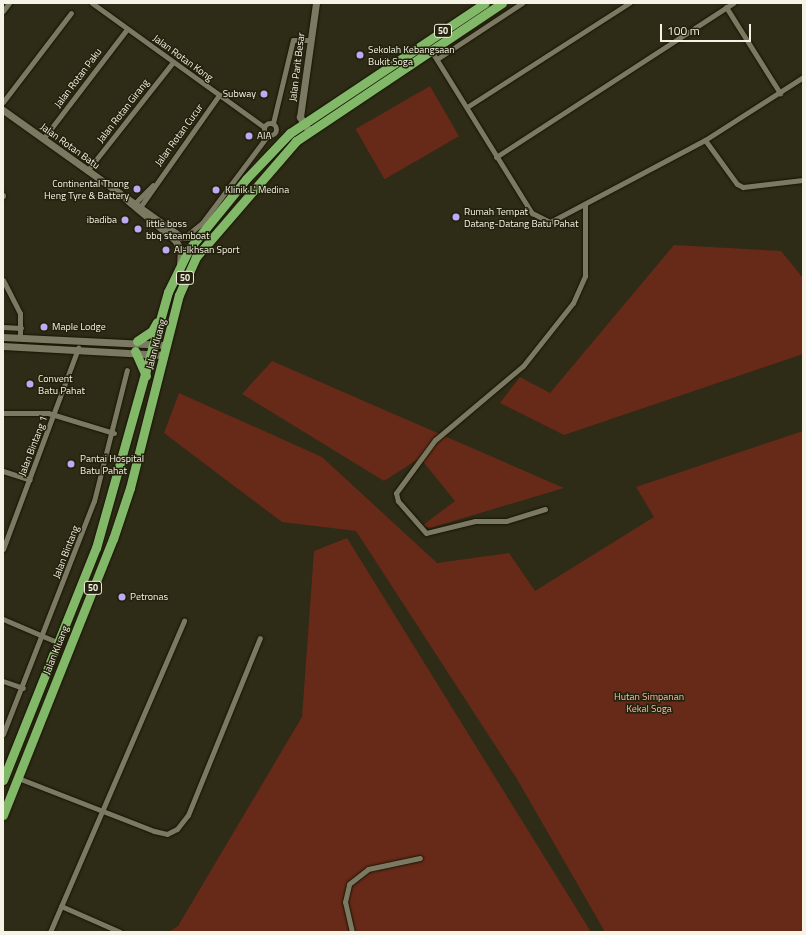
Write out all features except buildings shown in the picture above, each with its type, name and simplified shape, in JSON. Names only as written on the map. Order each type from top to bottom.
[{"type":"highway","name":"Jalan Kluang","points":[[3,780],[59,643],[111,506],[162,315],[180,264],[198,237],[271,151],[301,124],[410,53],[474,6],[485,3]]},
{"type":"highway","name":"Jalan Kluang","points":[[3,815],[123,510],[183,282],[196,257],[264,174],[309,131],[435,56],[502,3]]},
{"type":"highway","points":[[410,53],[423,49],[435,56]]},
{"type":"highway","points":[[137,341],[152,331],[162,315]]},
{"type":"highway","points":[[135,351],[144,366],[146,379]]},
{"type":"street","points":[[3,11],[9,3]]},
{"type":"street","name":"Jalan Rotan Kong","points":[[92,3],[264,127]]},
{"type":"street","name":"Jalan Parit Besar","points":[[301,124],[310,40],[316,3]]},
{"type":"street","points":[[522,3],[435,56],[532,213],[541,220],[560,219],[586,205],[705,140],[803,77]]},
{"type":"street","points":[[467,107],[630,3]]},
{"type":"street","points":[[496,157],[733,3]]},
{"type":"street","points":[[726,7],[780,93]]},
{"type":"street","points":[[3,102],[70,13]]},
{"type":"street","name":"Jalan Rotan Paku","points":[[43,139],[127,29]]},
{"type":"street","points":[[181,237],[193,233],[202,223],[268,135],[276,131],[273,124],[293,40],[310,40]]},
{"type":"street","name":"Jalan Rotan Girang","points":[[87,171],[173,62]]},
{"type":"street","name":"Jalan Rotan Cucur","points":[[136,207],[219,95]]},
{"type":"street","name":"Jalan Rotan Batu","points":[[3,110],[126,199],[175,240],[180,250],[180,264]]},
{"type":"street","points":[[268,135],[264,127],[273,124]]},
{"type":"street","points":[[301,124],[309,131]]},
{"type":"street","points":[[705,140],[737,184],[743,187],[803,180]]},
{"type":"street","points":[[545,509],[506,521],[475,520],[426,533],[398,501],[396,493],[435,440],[522,366],[573,303],[585,276],[586,205]]},
{"type":"street","name":"Jalan Rotan Batu","points":[[136,207],[181,237]]},
{"type":"street","points":[[181,237],[198,237]]},
{"type":"street","points":[[3,280],[20,313],[20,338]]},
{"type":"street","points":[[3,327],[20,328]]},
{"type":"street","points":[[3,337],[137,341],[166,345]]},
{"type":"street","points":[[3,346],[135,351],[164,355]]},
{"type":"street","name":"Jalan Bintang 1","points":[[3,549],[55,414],[78,348]]},
{"type":"street","name":"Jalan Bintang","points":[[3,734],[23,688],[94,501],[114,433],[127,370]]},
{"type":"street","points":[[3,413],[55,414],[114,433]]},
{"type":"street","points":[[3,471],[30,480]]},
{"type":"street","points":[[3,619],[59,643]]},
{"type":"street","points":[[50,932],[101,810],[184,622]]},
{"type":"street","points":[[18,778],[154,831],[168,834],[177,829],[188,815],[260,638]]},
{"type":"street","points":[[3,681],[23,688]]},
{"type":"street","points":[[352,932],[345,902],[349,884],[368,869],[420,858]]},
{"type":"street","points":[[61,906],[120,932]]},
{"type":"green space","points":[[430,86],[459,136],[385,179],[356,129]]},
{"type":"green space","points":[[674,245],[781,251],[803,278],[803,354],[564,435],[500,403],[520,377],[550,393]]},
{"type":"green space","points":[[272,361],[564,488],[430,528],[423,525],[455,501],[420,458],[384,481],[242,394]]},
{"type":"green space","name":"Hutan Simpanan Kekal Soga","points":[[179,393],[322,457],[437,563],[509,553],[535,591],[654,517],[636,487],[803,431],[803,932],[605,932],[517,779],[356,531],[282,522],[164,433]]},
{"type":"green space","points":[[347,538],[591,932],[169,932],[178,926],[302,717],[314,551]]},
{"type":"place","name":"Sekolah Kebangsaan Bukit Soga","points":[[360,55]]},
{"type":"place","name":"Subway","points":[[264,94]]},
{"type":"place","name":"AIA","points":[[249,136]]},
{"type":"place","name":"Continental Thong Heng Tyre & Battery","points":[[137,189]]},
{"type":"place","name":"Klinik L' Medina","points":[[216,190]]},
{"type":"place","name":"Rumah Tempat Datang-Datang Batu Pahat","points":[[456,217]]},
{"type":"place","name":"ibadiba","points":[[125,220]]},
{"type":"place","name":"little boss bbq steamboat","points":[[138,229]]},
{"type":"place","name":"Al-Ikhsan Sport","points":[[166,250]]},
{"type":"place","name":"Maple Lodge","points":[[44,327]]},
{"type":"place","name":"Convent Batu Pahat","points":[[30,384]]},
{"type":"place","name":"Pantai Hospital Batu Pahat","points":[[71,464]]},
{"type":"place","name":"Petronas","points":[[122,597]]}]
